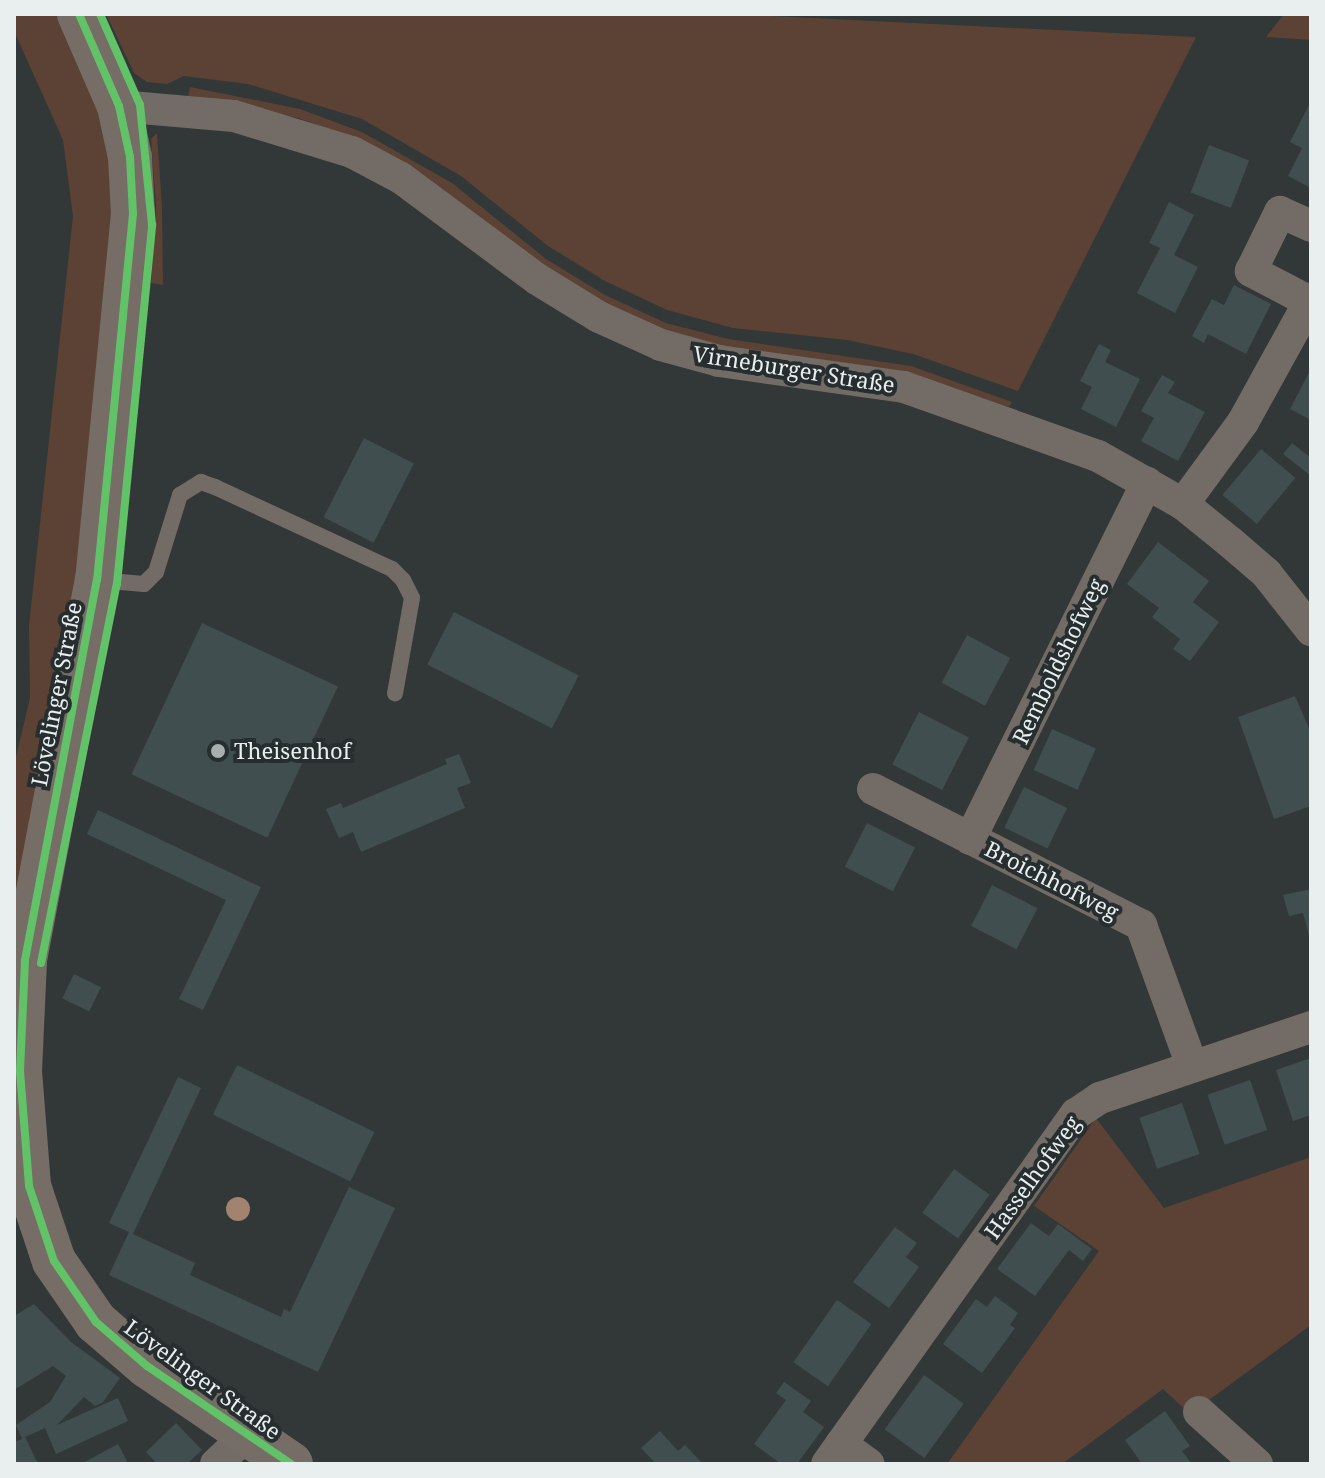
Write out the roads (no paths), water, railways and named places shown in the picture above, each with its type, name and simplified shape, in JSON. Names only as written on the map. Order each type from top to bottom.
[{"type":"street","name":"Lövelinger Straße","points":[[79,14],[119,106],[130,157],[133,214],[97,579],[25,961],[20,1071],[29,1186],[54,1261],[96,1322],[147,1366],[291,1464]]},
{"type":"street","name":"Virneburger Straße","points":[[119,106],[234,116],[309,136],[401,178],[537,279],[599,317],[661,345],[719,361],[904,387],[1042,433],[1147,483],[1183,504],[1266,573],[1311,630]]},
{"type":"street","points":[[1183,504],[1243,422],[1310,300],[1251,271],[1280,212],[1311,226]]},
{"type":"street","name":"Remboldshofweg","points":[[970,839],[1147,483]]},
{"type":"street","name":"Broichhofweg","points":[[873,789],[1141,925],[1192,1066]]},
{"type":"street","name":"Hasselhofweg","points":[[869,1464],[834,1454],[1076,1114],[1100,1098],[1311,1027]]},
{"type":"street","points":[[1199,1412],[1257,1464]]},
{"type":"street","points":[[216,1464],[248,1434]]},
{"type":"lane","points":[[97,579],[144,584],[156,572],[180,495],[201,482],[215,487],[392,569],[403,580],[412,598],[395,693]]},
{"type":"place","name":"Theisenhof","points":[[218,751]]}]
